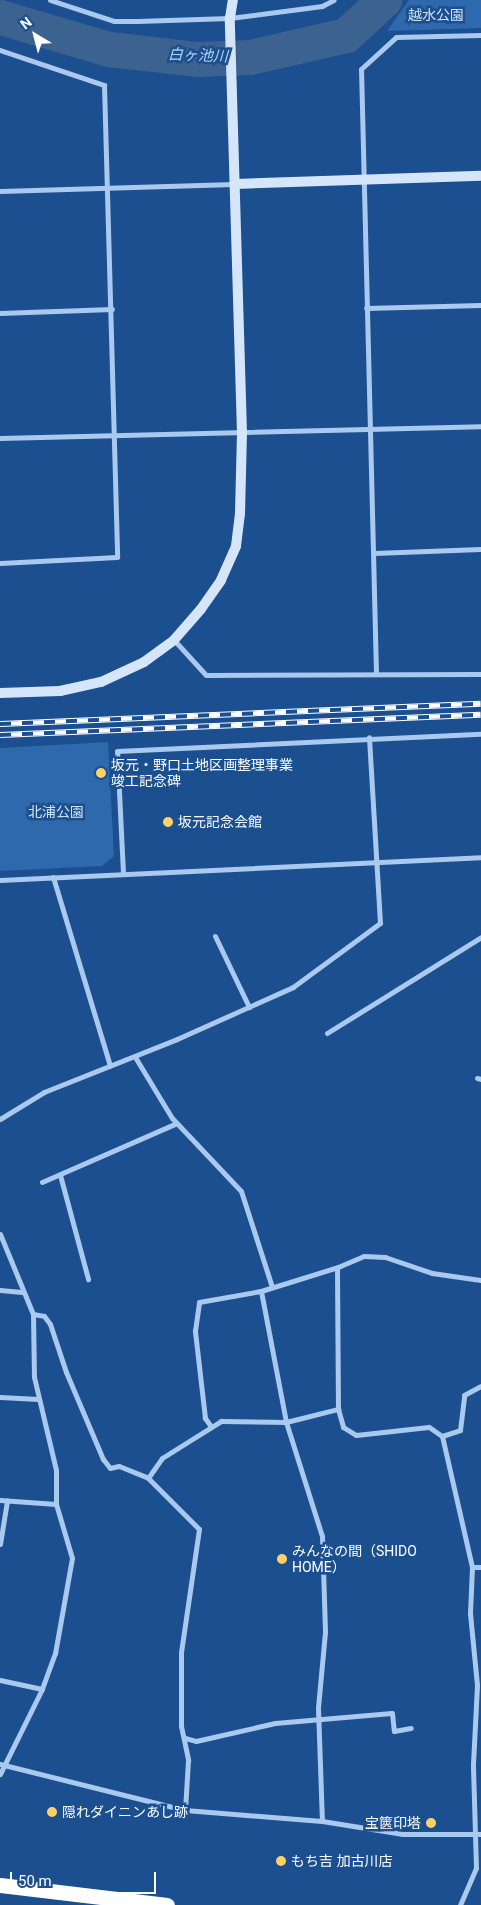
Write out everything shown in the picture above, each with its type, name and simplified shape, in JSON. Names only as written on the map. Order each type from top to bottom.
[{"type":"highway","points":[[0,1885],[167,1905]]},
{"type":"street","points":[[50,0],[114,21],[230,18],[322,6],[334,0]]},
{"type":"street","points":[[0,693],[60,691],[101,682],[144,662],[174,640],[221,580],[236,546],[240,514],[242,433],[230,18],[233,0]]},
{"type":"street","points":[[376,673],[360,69],[396,37],[481,35]]},
{"type":"street","points":[[0,50],[104,85],[112,309],[117,557],[0,563]]},
{"type":"street","points":[[0,191],[108,186],[481,176]]},
{"type":"street","points":[[366,308],[481,305]]},
{"type":"street","points":[[0,313],[112,309]]},
{"type":"street","points":[[0,438],[242,433],[370,427],[481,426]]},
{"type":"street","points":[[374,553],[481,549]]},
{"type":"street","points":[[174,640],[206,675],[481,674]]},
{"type":"street","points":[[123,873],[117,751],[369,737],[481,734]]},
{"type":"street","points":[[0,1119],[44,1092],[135,1057],[293,987],[380,923],[378,861],[369,737]]},
{"type":"street","points":[[0,880],[481,857]]},
{"type":"street","points":[[53,877],[110,1066]]},
{"type":"street","points":[[215,936],[249,1007]]},
{"type":"street","points":[[327,1033],[481,936]]},
{"type":"street","points":[[135,1057],[177,1123],[241,1191],[272,1287]]},
{"type":"street","points":[[42,1182],[177,1123]]},
{"type":"street","points":[[60,1175],[88,1279]]},
{"type":"street","points":[[0,1234],[22,1292],[33,1314],[38,1399],[56,1470],[56,1504],[72,1558],[55,1653],[42,1689],[2,1764],[0,1774]]},
{"type":"street","points":[[210,1425],[205,1418],[194,1331],[198,1302],[261,1291],[337,1268],[364,1256],[385,1257],[432,1273],[481,1280]]},
{"type":"street","points":[[337,1268],[338,1410],[343,1427],[356,1435],[429,1427],[442,1436],[472,1567],[470,1613],[479,1685],[474,1834],[476,1868],[460,1905]]},
{"type":"street","points":[[0,1290],[22,1292]]},
{"type":"street","points":[[261,1291],[286,1422],[322,1536],[325,1632],[319,1718],[322,1821]]},
{"type":"street","points":[[33,1314],[44,1316],[50,1324],[66,1372],[103,1459],[110,1468],[119,1466],[148,1478],[198,1529],[181,1652],[181,1726],[188,1760],[186,1810]]},
{"type":"street","points":[[442,1436],[460,1430],[464,1395],[481,1386]]},
{"type":"street","points":[[0,1397],[38,1399]]},
{"type":"street","points":[[148,1478],[162,1458],[210,1425],[221,1421],[286,1422],[338,1410]]},
{"type":"street","points":[[0,1500],[56,1504]]},
{"type":"street","points":[[0,1544],[7,1501]]},
{"type":"street","points":[[472,1567],[481,1567]]},
{"type":"street","points":[[0,1680],[42,1689]]},
{"type":"street","points":[[185,1738],[196,1741],[275,1724],[392,1712],[394,1731],[411,1728]]},
{"type":"street","points":[[2,1764],[186,1810],[322,1821],[403,1834],[481,1834]]},
{"type":"green space","name":"越水公園","points":[[409,0],[481,0],[481,28],[387,31]]},
{"type":"green space","name":"北浦公園","points":[[108,742],[114,856],[102,866],[0,871],[0,748]]},
{"type":"waterway","name":"白ヶ池川","points":[[0,17],[109,49],[198,59],[250,57],[346,35],[384,0]]},
{"type":"railway","points":[[0,724],[481,704]]},
{"type":"railway","points":[[0,735],[481,715]]},
{"type":"place","name":"坂元・野口土地区画整理事業 竣工記念碑","points":[[101,773]]},
{"type":"place","name":"坂元記念会館","points":[[168,822]]},
{"type":"place","name":"みんなの間（SHIDO HOME）","points":[[282,1559]]},
{"type":"place","name":"隠れダイニンあし跡","points":[[52,1812]]},
{"type":"place","name":"宝篋印塔","points":[[431,1823]]},
{"type":"place","name":"もち吉 加古川店","points":[[281,1861]]}]
